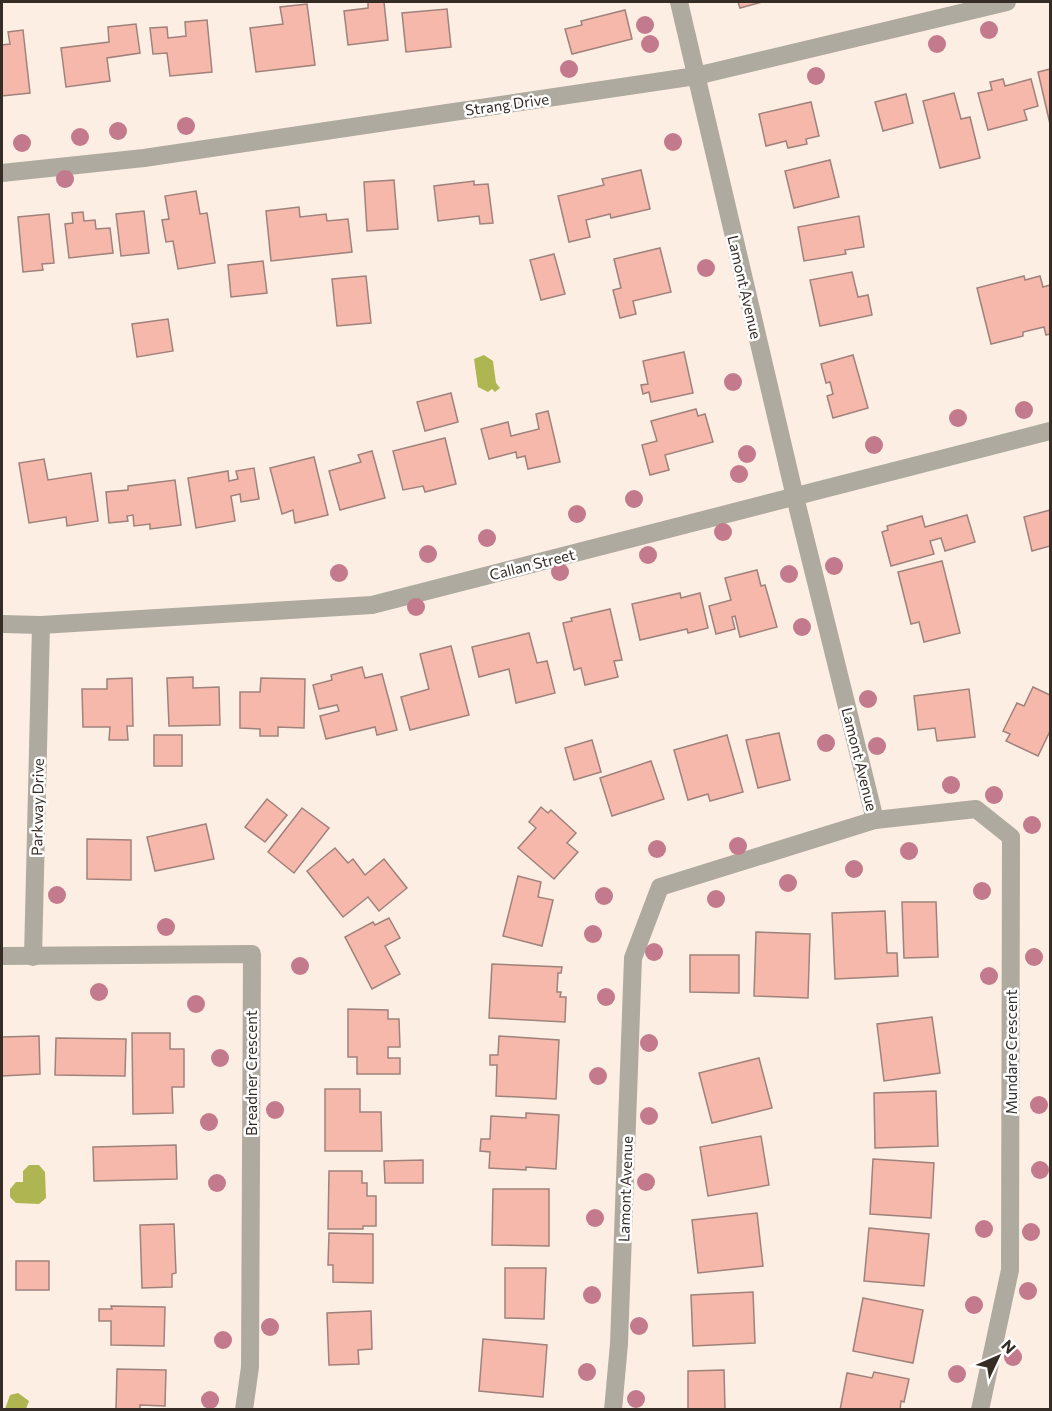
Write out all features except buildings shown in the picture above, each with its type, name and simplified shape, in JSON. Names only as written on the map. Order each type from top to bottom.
[{"type":"street","name":"Lamont Avenue","points":[[613,1410],[619,1344],[633,958],[660,887],[875,820],[795,497],[679,2]]},
{"type":"street","name":"Strang Drive","points":[[2,173],[144,158],[696,76],[1007,2]]},
{"type":"street","name":"Callan Street","points":[[2,624],[41,625],[372,605],[1050,431]]},
{"type":"street","name":"Parkway Drive","points":[[33,957],[41,625]]},
{"type":"street","name":"Mundare Crescent","points":[[875,820],[976,809],[1011,837],[1010,1270],[980,1410]]},
{"type":"street","name":"Breadner Crescent","points":[[33,957],[252,954],[250,1367],[244,1410]]},
{"type":"street","points":[[2,957],[33,957]]},
{"type":"shaded area","points":[[484,355],[493,361],[496,383],[500,388],[495,392],[492,389],[488,392],[478,387],[474,359]]},
{"type":"shaded area","points":[[29,1165],[39,1165],[45,1172],[46,1198],[39,1204],[16,1203],[10,1197],[10,1189],[16,1182],[23,1182],[23,1171]]},
{"type":"shaded area","points":[[18,1393],[29,1401],[26,1409],[5,1409],[10,1395]]}]
